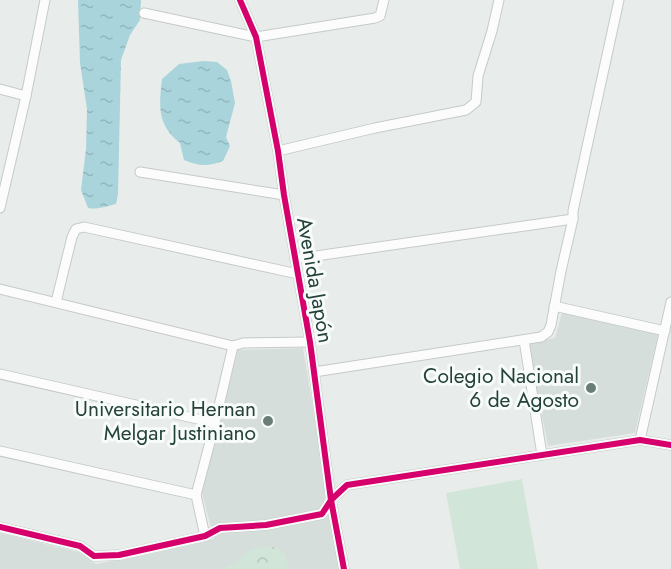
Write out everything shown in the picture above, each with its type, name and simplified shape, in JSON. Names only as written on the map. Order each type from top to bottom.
[{"type":"street","points":[[0,208],[2,186],[26,96],[45,0]]},
{"type":"street","name":"Avenida Japón","points":[[240,0],[256,37],[278,151],[310,342],[331,500],[344,569]]},
{"type":"street","points":[[144,13],[256,37],[375,18],[380,16],[384,0]]},
{"type":"street","points":[[278,151],[375,128],[466,110],[476,102],[478,76],[499,0]]},
{"type":"street","points":[[314,372],[541,337],[548,332],[619,0]]},
{"type":"street","points":[[0,89],[26,96]]},
{"type":"street","points":[[140,172],[284,195]]},
{"type":"street","points":[[295,259],[573,219]]},
{"type":"street","points":[[56,302],[72,237],[76,229],[84,227],[298,274]]},
{"type":"street","points":[[0,289],[232,346],[243,343],[310,342]]},
{"type":"street","points":[[640,440],[671,302]]},
{"type":"street","points":[[554,306],[664,331]]},
{"type":"street","points":[[524,339],[542,455]]},
{"type":"street","points":[[205,536],[196,495],[232,346]]},
{"type":"street","points":[[0,374],[215,423]]},
{"type":"street","points":[[0,527],[80,546],[94,556],[119,555],[205,536],[220,528],[266,525],[322,514],[331,500],[347,485],[640,440],[671,445]]},
{"type":"street","points":[[0,451],[196,495]]},
{"type":"shaded area","name":"Colegio Nacional 6 de Agosto","points":[[563,309],[658,334],[635,433],[548,446],[527,343],[555,338]]},
{"type":"shaded area","name":"Universitario Hernan Melgar Justiniano","points":[[303,348],[340,569],[0,569],[0,533],[78,552],[96,564],[214,539],[202,493],[238,350]]},
{"type":"green space","points":[[522,479],[538,569],[460,569],[446,493]]},
{"type":"green space","points":[[260,547],[274,547],[285,554],[289,569],[225,569],[237,563],[245,553]]},
{"type":"water","points":[[78,0],[141,0],[140,20],[130,35],[121,60],[118,194],[116,204],[102,208],[88,208],[81,190],[86,149],[87,109],[80,63]]},
{"type":"water","points":[[217,62],[227,70],[235,103],[226,137],[230,146],[223,161],[208,165],[199,165],[184,160],[180,143],[172,136],[163,122],[160,106],[162,79],[179,64]]},
{"type":"cycle path","points":[[240,0],[256,37],[278,151],[310,342],[331,500],[344,569]]},
{"type":"cycle path","points":[[0,527],[80,546],[94,556],[119,555],[205,536],[220,528],[266,525],[322,514],[331,500],[347,485],[640,440],[671,445]]},
{"type":"place","name":"Colegio Nacional 6 de Agosto","points":[[591,388]]},
{"type":"place","name":"Universitario Hernan Melgar Justiniano","points":[[268,421]]}]
